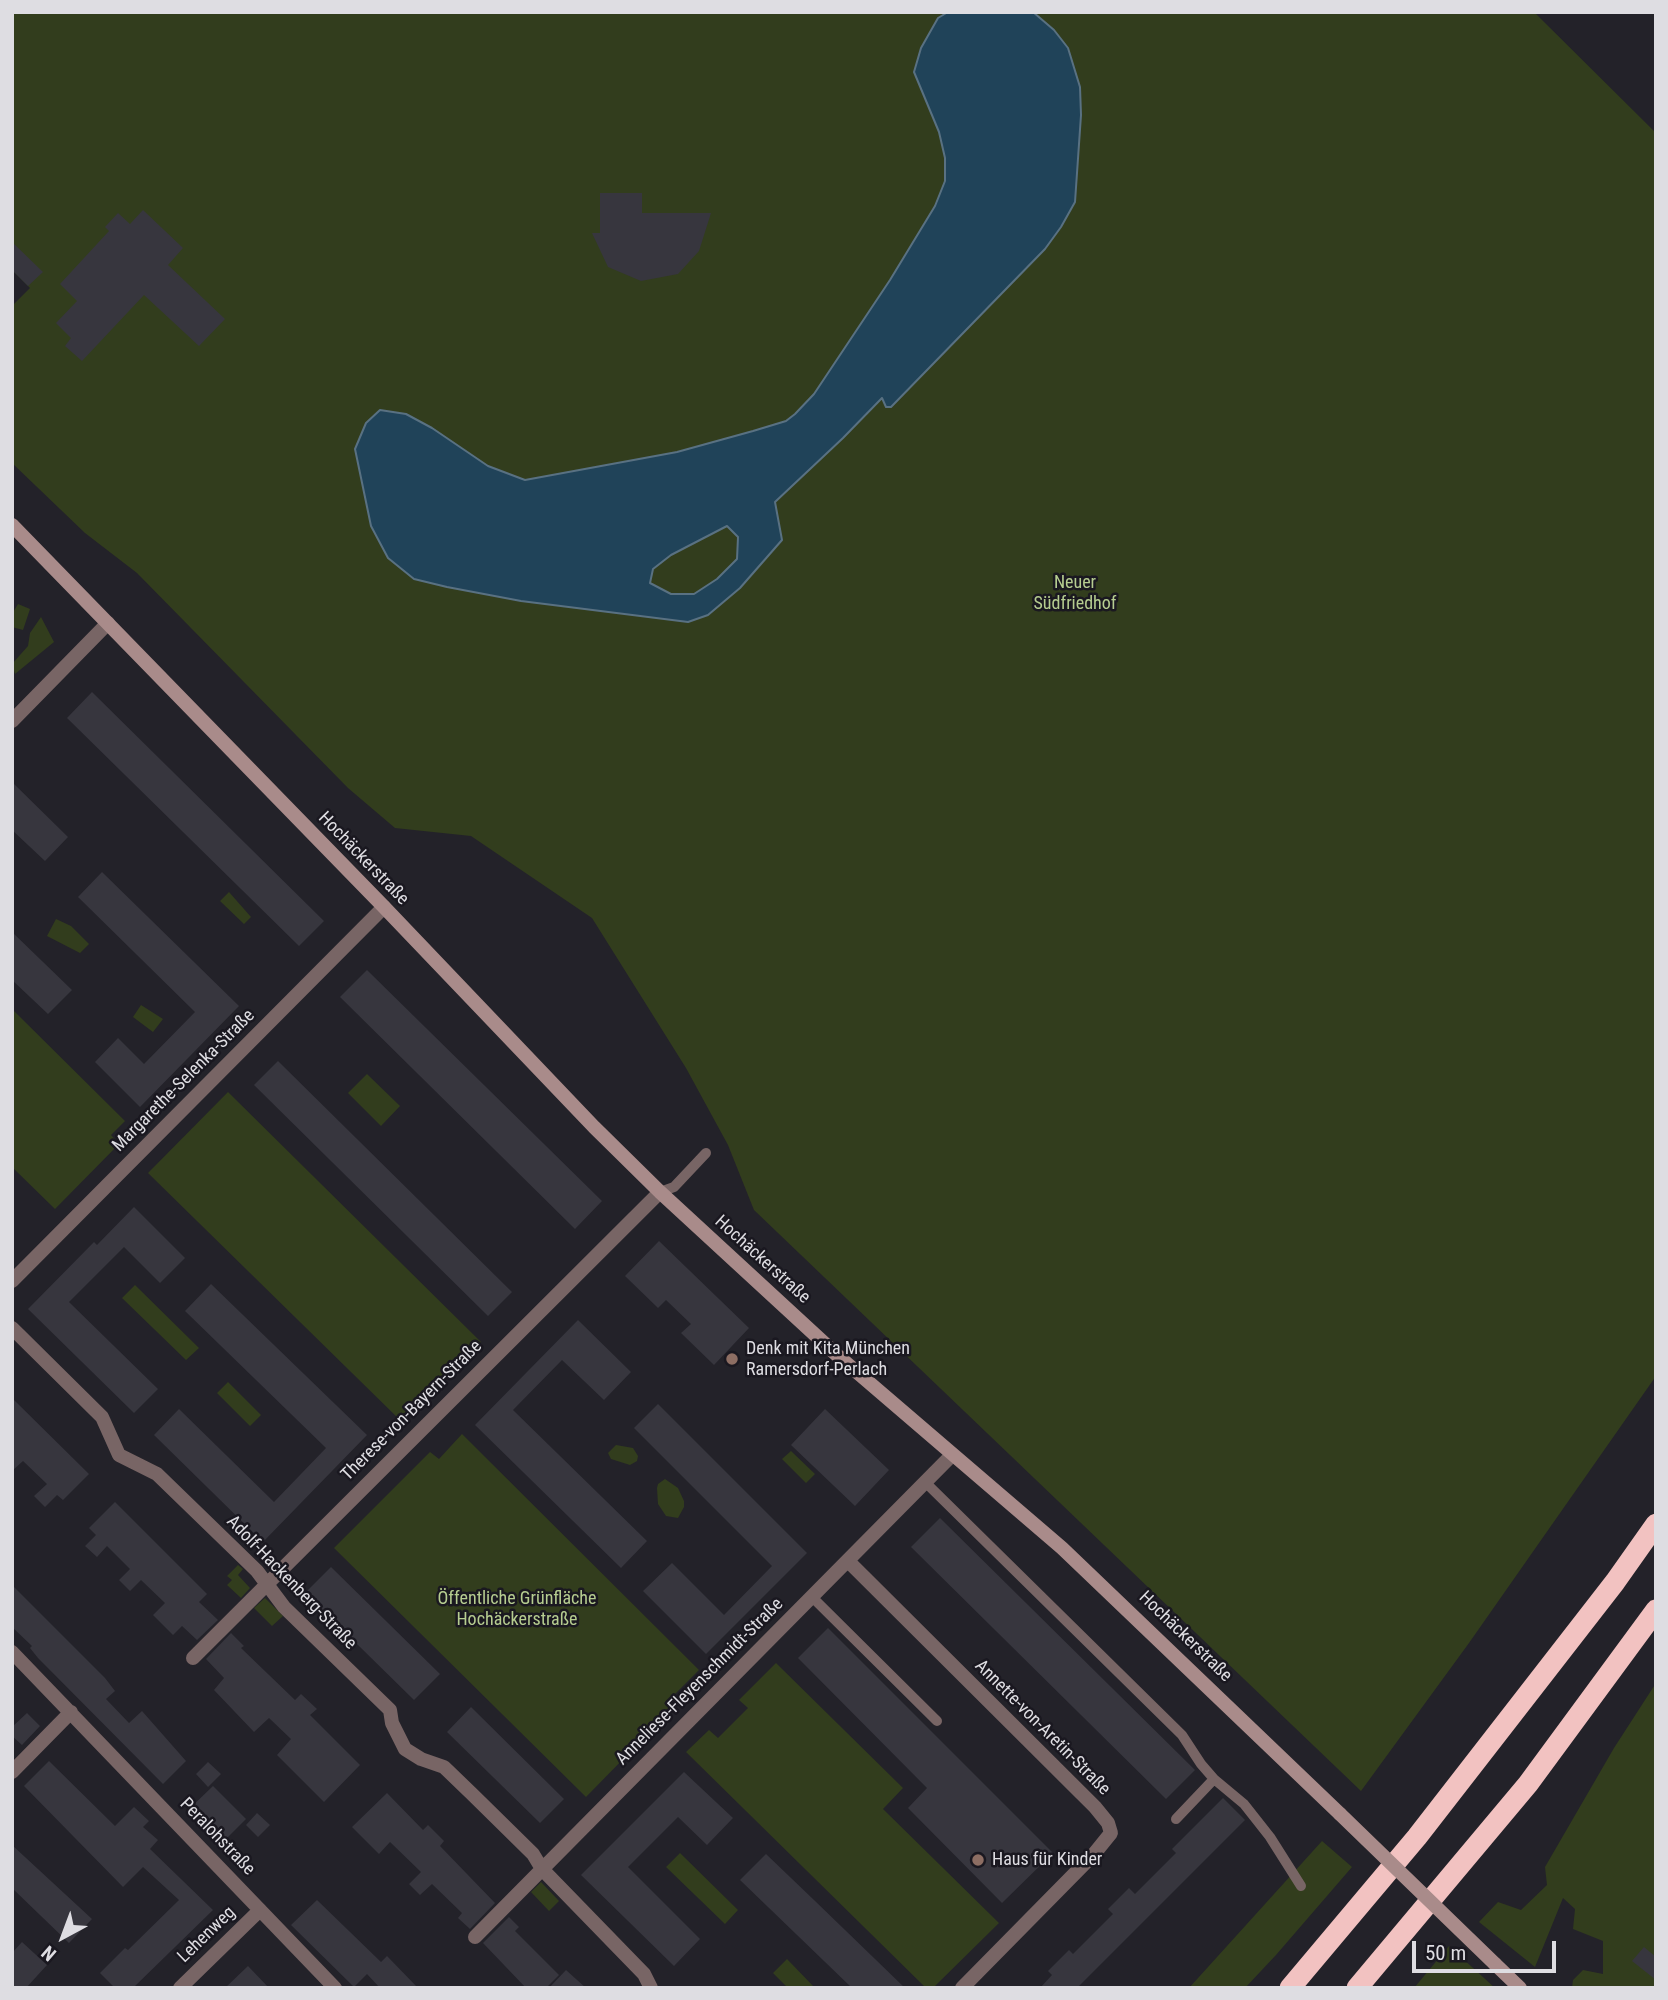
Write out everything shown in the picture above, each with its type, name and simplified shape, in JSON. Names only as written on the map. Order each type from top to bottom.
[{"type":"highway","points":[[1290,1988],[1418,1837],[1615,1582],[1656,1524]]},
{"type":"highway","points":[[1357,1988],[1528,1784],[1656,1610]]},
{"type":"street","name":"Hochäckerstraße","points":[[12,525],[586,1119],[660,1192],[809,1329],[1109,1591],[1520,1988]]},
{"type":"street","points":[[12,721],[108,623]]},
{"type":"street","name":"Margarethe-Selenka-Straße","points":[[12,1281],[384,907]]},
{"type":"street","name":"Therese-von-Bayern-Straße","points":[[193,1658],[660,1192]]},
{"type":"street","name":"Adolf-Hackenberg-Straße","points":[[12,1328],[102,1416],[119,1455],[157,1474],[257,1571],[284,1607],[390,1710],[392,1723],[405,1748],[421,1759],[443,1767],[533,1854],[542,1869],[644,1974],[652,1988]]},
{"type":"street","name":"Anneliese-Fleyenschmidt-Straße","points":[[475,1937],[952,1454]]},
{"type":"street","name":"Annette-von-Aretin-Straße","points":[[848,1561],[1095,1807],[1108,1823],[1111,1833],[1094,1854],[962,1988]]},
{"type":"street","name":"Peralohstraße","points":[[12,1652],[335,1988]]},
{"type":"street","points":[[12,1772],[71,1712]]},
{"type":"street","name":"Lehenweg","points":[[180,1988],[260,1910]]},
{"type":"lane","points":[[660,1192],[674,1187],[706,1153]]},
{"type":"lane","points":[[926,1483],[1181,1735],[1214,1779],[1244,1804],[1270,1837],[1301,1886]]},
{"type":"lane","points":[[812,1597],[937,1721]]},
{"type":"lane","points":[[1176,1819],[1214,1779]]},
{"type":"green space","name":"Neuer Südfriedhof","points":[[12,12],[1534,12],[1656,133],[1656,1376],[1469,1643],[1361,1791],[754,1210],[728,1145],[686,1068],[592,918],[471,836],[395,828],[348,788],[137,573],[85,533],[12,463],[12,306],[30,288],[12,270]]},
{"type":"green space","points":[[18,604],[30,609],[23,630],[12,627],[12,614]]},
{"type":"green space","points":[[41,617],[54,642],[15,674],[12,664],[28,646],[30,633]]},
{"type":"green space","points":[[229,892],[251,917],[244,924],[220,901]]},
{"type":"green space","points":[[56,919],[71,926],[89,944],[80,953],[47,936]]},
{"type":"green space","points":[[141,1005],[163,1019],[153,1032],[133,1017]]},
{"type":"green space","points":[[12,1009],[125,1121],[111,1135],[119,1144],[55,1209],[12,1167]]},
{"type":"green space","points":[[367,1074],[400,1106],[381,1126],[348,1093]]},
{"type":"green space","points":[[228,1092],[481,1342],[402,1422],[148,1173]]},
{"type":"green space","points":[[135,1285],[199,1348],[186,1360],[122,1298]]},
{"type":"green space","points":[[228,1382],[261,1415],[250,1426],[217,1393]]},
{"type":"green space","name":"Öffentliche Grünfläche Hochäckerstraße","points":[[462,1434],[699,1670],[674,1695],[680,1701],[586,1797],[334,1548],[430,1452],[439,1459]]},
{"type":"green space","points":[[616,1445],[633,1448],[638,1456],[637,1461],[630,1465],[611,1459],[608,1453]]},
{"type":"green space","points":[[791,1451],[815,1474],[806,1483],[782,1459]]},
{"type":"green space","points":[[665,1479],[678,1488],[684,1501],[678,1518],[666,1516],[658,1504],[658,1484]]},
{"type":"green space","points":[[238,1565],[243,1569],[238,1575],[250,1588],[241,1598],[227,1585],[232,1580],[227,1576]]},
{"type":"green space","points":[[265,1598],[283,1616],[272,1626],[254,1608]]},
{"type":"green space","points":[[776,1663],[903,1788],[883,1809],[999,1923],[933,1988],[926,1988],[686,1752],[709,1730],[718,1738],[748,1708],[739,1700]]},
{"type":"green space","points":[[1656,1683],[1656,1988],[1572,1988],[1573,1980],[1583,1970],[1603,1974],[1603,1941],[1573,1929],[1575,1909],[1563,1898],[1535,1967],[1479,1922],[1498,1902],[1521,1910],[1547,1885],[1545,1867],[1614,1748]]},
{"type":"green space","points":[[1322,1841],[1352,1867],[1276,1955],[1245,1988],[1189,1988]]},
{"type":"green space","points":[[680,1853],[738,1910],[725,1924],[666,1867]]},
{"type":"green space","points":[[541,1882],[559,1901],[549,1911],[531,1892]]},
{"type":"green space","points":[[1449,1946],[1461,1957],[1495,1988],[1414,1988]]},
{"type":"green space","points":[[787,1959],[815,1988],[788,1988],[773,1973]]},
{"type":"water","points":[[948,12],[1033,12],[1054,30],[1068,48],[1080,87],[1081,115],[1075,202],[1045,249],[891,407],[886,407],[882,398],[775,502],[782,540],[740,588],[708,615],[688,622],[521,601],[447,587],[414,579],[388,558],[371,526],[355,449],[366,423],[380,410],[406,414],[432,428],[488,466],[525,480],[677,452],[786,421],[795,414],[814,394],[890,280],[935,206],[945,181],[945,158],[939,132],[914,72],[921,48],[938,18]],"holes":[[[727,526],[738,537],[737,559],[717,579],[694,594],[671,594],[650,583],[653,569],[671,555]]]},
{"type":"building","points":[[600,193],[642,193],[642,213],[711,213],[699,251],[678,274],[641,281],[608,267],[592,233],[600,233]]},
{"type":"building","points":[[143,210],[183,248],[168,265],[225,319],[199,346],[144,295],[82,361],[65,346],[71,338],[56,323],[77,301],[60,284],[109,231],[105,227],[118,213],[130,224]]},
{"type":"building","points":[[12,242],[43,272],[28,286],[12,270]]},
{"type":"building","points":[[92,692],[324,921],[299,946],[67,718]]},
{"type":"building","points":[[12,782],[68,837],[45,861],[12,830]]},
{"type":"building","points":[[102,872],[239,1006],[140,1107],[95,1062],[118,1038],[144,1064],[195,1012],[78,897]]},
{"type":"building","points":[[12,932],[72,990],[48,1014],[12,980]]},
{"type":"building","points":[[367,970],[602,1201],[575,1229],[340,997]]},
{"type":"building","points":[[278,1061],[512,1292],[488,1316],[254,1085]]},
{"type":"building","points":[[134,1207],[185,1258],[160,1283],[124,1247],[69,1302],[158,1389],[134,1413],[28,1309],[94,1242],[97,1245]]},
{"type":"building","points":[[659,1241],[749,1328],[714,1365],[681,1333],[691,1324],[666,1300],[658,1308],[625,1276]]},
{"type":"building","points":[[211,1284],[367,1435],[263,1542],[154,1435],[179,1409],[274,1502],[326,1448],[185,1311]]},
{"type":"building","points":[[578,1320],[631,1372],[604,1400],[562,1360],[513,1410],[647,1541],[621,1568],[475,1425]]},
{"type":"building","points":[[12,1398],[89,1474],[63,1500],[57,1495],[45,1507],[34,1496],[47,1484],[23,1461],[12,1471]]},
{"type":"building","points":[[658,1404],[807,1553],[706,1654],[643,1591],[672,1563],[724,1615],[772,1566],[634,1428]]},
{"type":"building","points":[[825,1409],[889,1470],[855,1506],[791,1445]]},
{"type":"building","points":[[115,1502],[207,1594],[199,1602],[218,1620],[197,1640],[182,1626],[173,1635],[153,1615],[165,1603],[141,1580],[130,1591],[119,1580],[130,1569],[107,1546],[97,1557],[85,1546],[96,1535],[89,1528]]},
{"type":"building","points":[[940,1518],[1195,1770],[1166,1799],[911,1547]]},
{"type":"building","points":[[331,1567],[440,1674],[414,1700],[305,1593]]},
{"type":"building","points":[[12,1585],[105,1678],[115,1691],[106,1699],[129,1723],[142,1711],[186,1761],[163,1784],[38,1658],[30,1648],[32,1646],[12,1627]]},
{"type":"building","points":[[828,1628],[1053,1853],[1002,1903],[908,1808],[927,1788],[798,1658]]},
{"type":"building","points":[[231,1633],[244,1646],[241,1648],[295,1700],[301,1694],[317,1709],[310,1715],[360,1765],[324,1802],[277,1755],[291,1739],[269,1718],[254,1732],[214,1690],[224,1678],[206,1659]]},
{"type":"building","points":[[471,1707],[564,1799],[540,1823],[447,1732]]},
{"type":"building","points":[[27,1713],[40,1726],[22,1745],[12,1736],[12,1727]]},
{"type":"building","points":[[49,1761],[115,1826],[134,1807],[149,1821],[143,1827],[158,1840],[150,1849],[213,1910],[133,1988],[115,1988],[100,1973],[125,1948],[128,1950],[179,1900],[143,1867],[123,1887],[24,1786]]},
{"type":"building","points":[[208,1762],[221,1774],[208,1787],[196,1774]]},
{"type":"building","points":[[684,1772],[733,1818],[707,1845],[678,1817],[628,1867],[700,1939],[674,1966],[581,1875]]},
{"type":"building","points":[[213,1786],[246,1819],[219,1846],[186,1812]]},
{"type":"building","points":[[387,1793],[423,1830],[428,1825],[444,1841],[440,1846],[495,1903],[470,1929],[458,1918],[462,1913],[432,1884],[420,1895],[409,1884],[421,1872],[390,1842],[379,1854],[352,1827]]},
{"type":"building","points":[[1223,1798],[1245,1820],[1077,1988],[1040,1988],[1052,1975],[1048,1971],[1069,1950],[1073,1954],[1113,1914],[1108,1909],[1129,1888],[1135,1894],[1176,1853],[1172,1849]]},
{"type":"building","points":[[257,1813],[270,1825],[258,1837],[246,1825]]},
{"type":"building","points":[[12,1845],[92,1919],[69,1943],[12,1888]]},
{"type":"building","points":[[766,1854],[905,1988],[852,1988],[740,1880]]},
{"type":"building","points":[[317,1900],[381,1962],[387,1956],[418,1988],[380,1988],[367,1974],[354,1987],[291,1925]]},
{"type":"building","points":[[509,1917],[519,1927],[515,1931],[559,1975],[546,1988],[526,1988],[483,1943]]},
{"type":"building","points":[[22,1942],[47,1965],[26,1988],[12,1988],[12,1953]]},
{"type":"building","points":[[1644,1947],[1656,1957],[1656,1980],[1632,1961]]},
{"type":"building","points":[[248,1966],[269,1988],[225,1988]]},
{"type":"building","points":[[566,1970],[586,1988],[549,1988]]},
{"type":"place","name":"Denk mit Kita München Ramersdorf-Perlach","points":[[732,1359]]},
{"type":"place","name":"Haus für Kinder","points":[[978,1860]]}]
